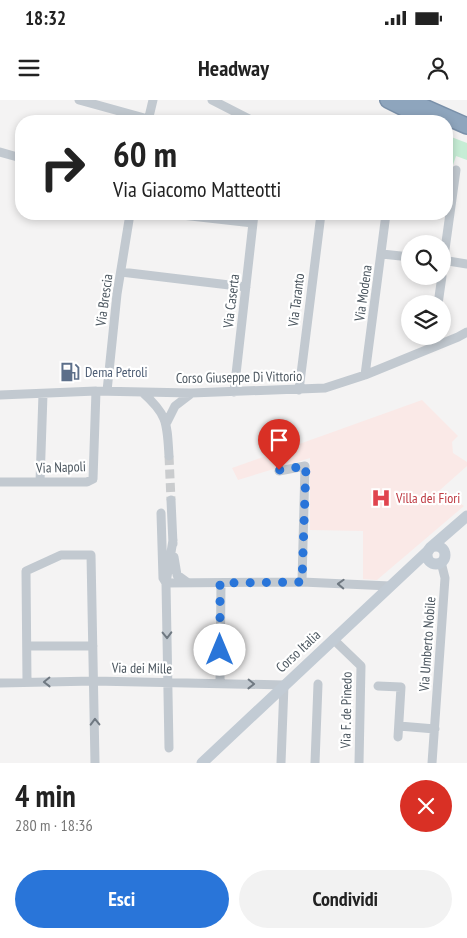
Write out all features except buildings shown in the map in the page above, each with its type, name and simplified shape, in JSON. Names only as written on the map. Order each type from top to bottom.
[{"type":"highway","points":[[388,100],[418,115]]},
{"type":"highway","points":[[408,100],[442,115]]},
{"type":"highway","points":[[453,120],[467,126]]},
{"type":"highway","points":[[453,131],[467,136]]},
{"type":"main road","name":"Corso Italia","points":[[202,763],[284,684],[467,516]]},
{"type":"main road","name":"Corso Italia","points":[[439,560],[456,527]]},
{"type":"main road","points":[[439,546],[444,549],[439,560],[428,558],[429,549],[439,546]]},
{"type":"main road","points":[[416,564],[439,560]]},
{"type":"street","points":[[79,100],[131,115]]},
{"type":"street","points":[[149,115],[152,100]]},
{"type":"street","points":[[212,100],[227,103],[244,115]]},
{"type":"street","points":[[0,152],[15,156]]},
{"type":"street","points":[[453,191],[456,170]]},
{"type":"street","name":"Via Brescia","points":[[106,391],[129,220]]},
{"type":"street","name":"Via Caserta","points":[[234,392],[254,220]]},
{"type":"street","name":"Via Taranto","points":[[299,390],[320,220]]},
{"type":"street","name":"Via Modena","points":[[365,375],[385,220]]},
{"type":"street","points":[[447,235],[449,220]]},
{"type":"street","points":[[382,254],[401,256]]},
{"type":"street","points":[[451,262],[467,264]]},
{"type":"street","points":[[122,272],[246,287]]},
{"type":"street","name":"Corso Giuseppe Di Vittorio","points":[[0,395],[96,391],[234,392],[299,390],[335,386],[433,348],[467,332]]},
{"type":"street","name":"Via Napoli","points":[[0,482],[87,482],[93,479],[96,391]]},
{"type":"street","points":[[142,392],[157,406],[167,422],[169,456]]},
{"type":"street","points":[[167,422],[175,406],[194,392]]},
{"type":"street","points":[[40,482],[43,394]]},
{"type":"street","points":[[279,470],[306,466],[302,582]]},
{"type":"street","points":[[171,500],[172,540],[176,571],[180,578],[189,583]]},
{"type":"street","points":[[161,513],[163,578],[166,583]]},
{"type":"street","points":[[168,748],[166,583],[172,540]]},
{"type":"street","points":[[28,682],[26,571],[61,556],[91,555],[95,763]]},
{"type":"street","name":"Via Umberto Nobile","points":[[432,763],[445,578],[439,560]]},
{"type":"street","points":[[166,583],[302,582],[390,586]]},
{"type":"street","points":[[220,583],[220,683]]},
{"type":"street","name":"Via F. de Pinedo","points":[[333,639],[361,666],[359,763]]},
{"type":"street","points":[[27,646],[93,646]]},
{"type":"street","name":"Via dei Mille","points":[[0,682],[94,681],[284,684]]},
{"type":"street","points":[[281,763],[284,684]]},
{"type":"street","points":[[315,763],[318,684]]},
{"type":"street","name":"Via Umberto Nobile","points":[[378,686],[401,687],[398,737]]},
{"type":"street","points":[[399,726],[435,728]]},
{"type":"shaded area","name":"Villa dei Fiori","points":[[422,400],[458,436],[452,442],[453,453],[467,462],[467,466],[440,490],[464,506],[377,580],[363,579],[363,531],[310,530],[310,458],[238,480],[232,468]]},
{"type":"green space","points":[[453,138],[467,143],[467,160],[456,156],[453,165]]},
{"type":"tunnel","points":[[169,456],[171,500]]},
{"type":"place","name":"Dema Petroli","points":[[70,372]]},
{"type":"place","name":"Villa dei Fiori","points":[[381,498]]},
{"type":"route","points":[[220,650],[220,583],[302,582],[306,466],[279,470]]}]
